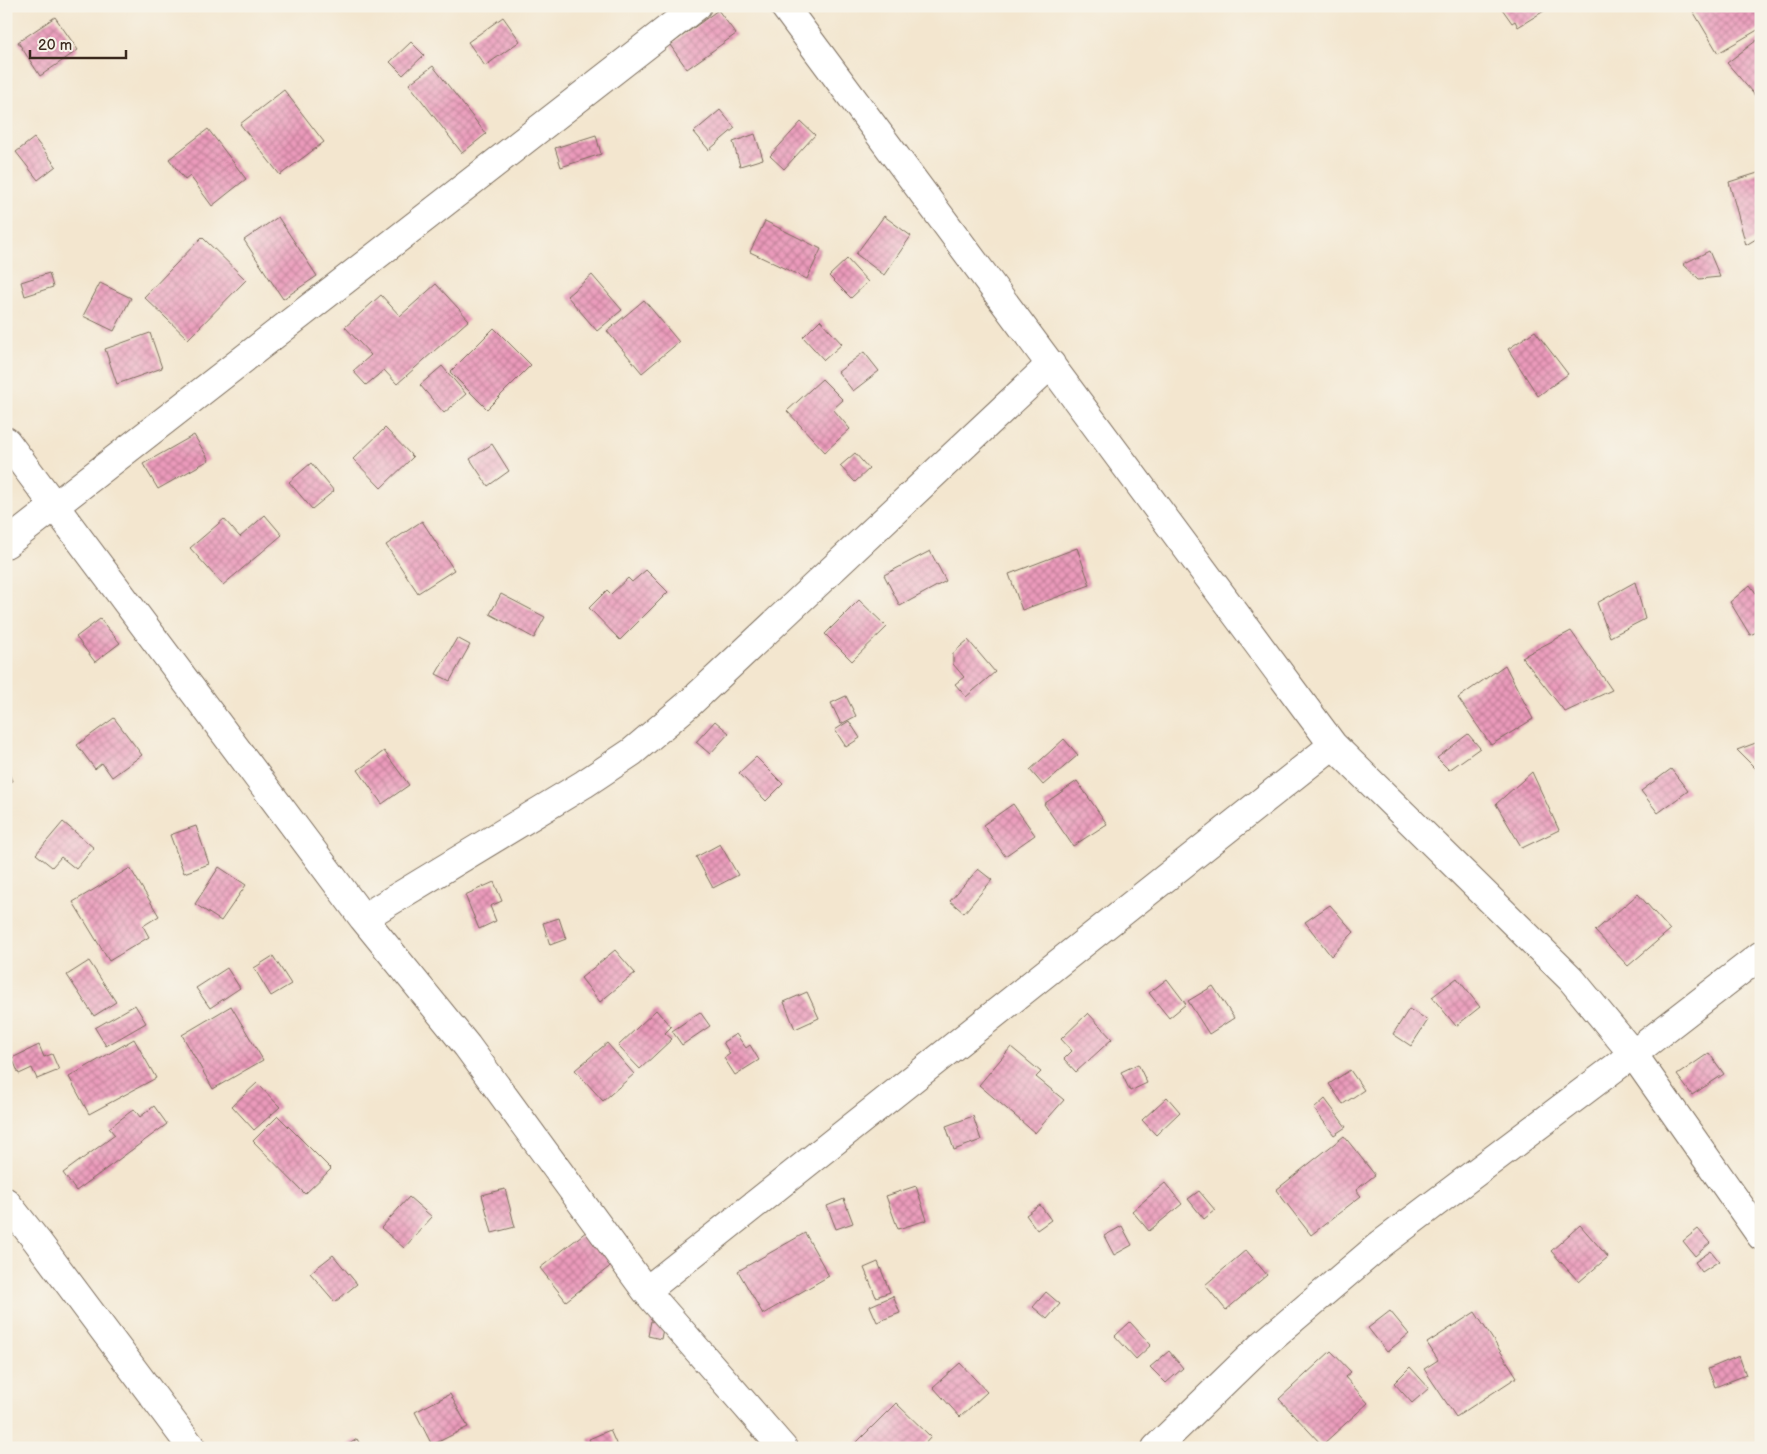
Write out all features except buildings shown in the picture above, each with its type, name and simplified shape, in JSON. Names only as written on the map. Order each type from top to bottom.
[{"type":"street","points":[[6,544],[697,6]]},
{"type":"street","points":[[784,6],[1333,745],[1571,979],[1633,1054],[1761,1236]]},
{"type":"street","points":[[363,918],[584,784],[632,752],[690,703],[1051,364]]},
{"type":"street","points":[[6,441],[363,918],[467,1046],[646,1291],[783,1448]]},
{"type":"street","points":[[646,1291],[1333,745]]},
{"type":"street","points":[[1156,1448],[1260,1347],[1381,1244],[1761,955]]},
{"type":"street","points":[[6,1202],[38,1241],[192,1448]]}]
